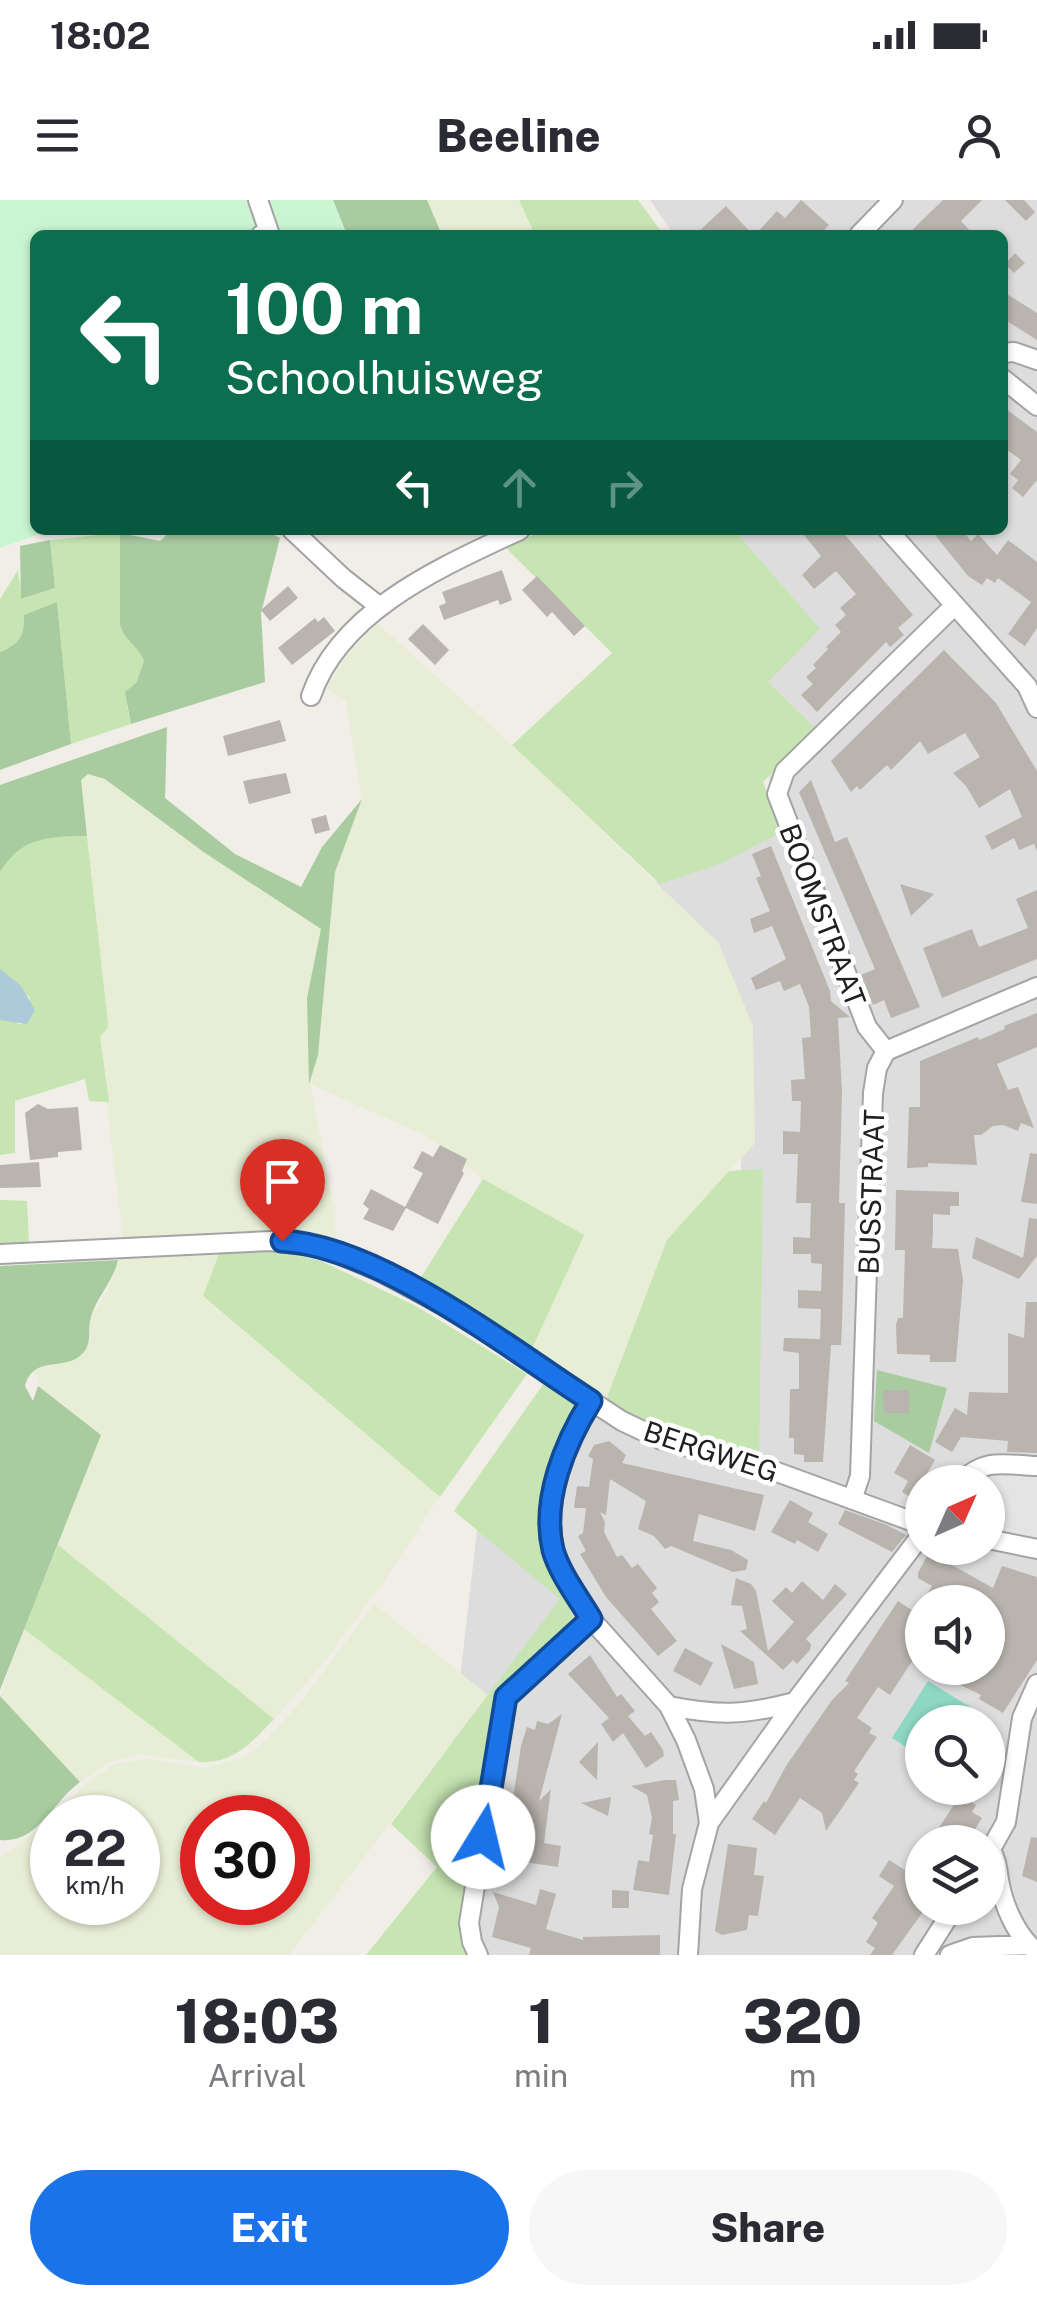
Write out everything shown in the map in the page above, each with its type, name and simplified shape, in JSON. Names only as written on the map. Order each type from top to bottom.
[{"type":"street","points":[[258,200],[268,230]]},
{"type":"street","points":[[864,230],[893,200]]},
{"type":"street","points":[[1008,352],[1037,360]]},
{"type":"street","points":[[1008,383],[1037,406]]},
{"type":"street","points":[[297,535],[380,607]]},
{"type":"street","points":[[312,692],[330,660],[380,607],[416,580],[510,535]]},
{"type":"street","points":[[892,535],[1032,684],[1037,708]]},
{"type":"street","name":"BOOMSTRAAT","points":[[886,1051],[867,1027],[777,794],[785,771],[955,605]]},
{"type":"street","points":[[886,1051],[1037,987]]},
{"type":"street","name":"BUSSTRAAT","points":[[852,1497],[860,1476],[866,1370],[873,1093],[877,1068],[886,1051]]},
{"type":"street","name":"BERGWEG","points":[[0,1254],[270,1241],[321,1247],[379,1271],[452,1310],[591,1401],[662,1440],[766,1468],[905,1518]]},
{"type":"street","points":[[591,1401],[558,1472],[550,1518],[554,1550],[591,1619],[669,1706],[704,1789],[709,1824]]},
{"type":"street","points":[[990,1465],[1037,1466]]},
{"type":"street","points":[[1005,1542],[1037,1549]]},
{"type":"street","points":[[688,1955],[692,1889],[709,1824],[905,1556]]},
{"type":"street","points":[[478,1955],[470,1923],[506,1697],[591,1619]]},
{"type":"street","points":[[1004,1825],[1022,1718],[1037,1684]]},
{"type":"street","points":[[669,1706],[710,1714],[750,1714],[795,1702]]},
{"type":"street","points":[[1005,1901],[1032,1949]]},
{"type":"street","points":[[924,1955],[943,1925]]},
{"type":"street","points":[[950,1955],[972,1948],[1032,1949]]},
{"type":"shaded area","points":[[650,200],[1037,200],[1037,1955],[444,1955],[435,1896],[482,1487],[552,1392],[755,1471],[739,1205],[748,1027],[656,882],[777,829],[769,778],[809,729],[763,678],[735,535],[1008,535],[1008,230],[671,230]]},
{"type":"shaded area","points":[[1037,1471],[1037,1543],[1005,1536],[1005,1472]]},
{"type":"green space","points":[[0,200],[333,200],[344,230],[30,230],[30,535],[37,535],[0,548]]},
{"type":"green space","points":[[333,200],[427,200],[440,230],[345,230]]},
{"type":"green space","points":[[427,200],[519,200],[533,230],[440,230]]},
{"type":"green space","points":[[519,200],[638,200],[660,230],[533,230]]},
{"type":"green space","points":[[120,535],[120,624],[144,661],[127,706],[131,724],[71,744],[57,602],[25,615],[20,638],[0,652],[0,599],[18,570],[22,599],[55,588],[50,540]]},
{"type":"green space","points":[[120,535],[160,541],[167,535],[280,538],[261,613],[265,682],[131,724],[125,692],[136,683],[144,661],[120,624]]},
{"type":"green space","points":[[533,535],[738,535],[820,629],[768,682],[817,730],[763,782],[783,831],[720,864],[660,884],[512,745],[612,653],[506,548]]},
{"type":"green space","points":[[50,540],[55,588],[21,599],[20,546]]},
{"type":"green space","points":[[57,602],[71,744],[0,770],[0,652],[20,638],[24,615]]},
{"type":"green space","points":[[378,624],[512,745],[718,942],[753,1026],[755,1143],[667,1240],[606,1400],[530,1353],[583,1235],[483,1179],[427,1136],[310,1084],[334,1209],[336,1247],[303,1231],[288,1229],[123,1238],[99,1037],[108,1023],[81,780],[87,774],[105,779],[205,853],[322,930],[307,998],[310,1080],[318,1055],[335,872],[362,799],[346,700],[327,688],[348,654]]},
{"type":"green space","points":[[167,727],[165,798],[235,854],[301,887],[322,847],[362,799],[335,872],[318,1055],[309,1084],[307,998],[321,929],[205,853],[105,779],[88,774],[81,780],[87,836],[48,838],[27,845],[0,872],[0,785]]},
{"type":"green space","points":[[87,836],[108,1023],[100,1037],[109,1102],[89,1101],[85,1079],[15,1101],[15,1153],[0,1155],[0,1020],[21,1025],[30,998],[0,969],[0,872],[11,853],[43,837]]},
{"type":"green space","points":[[763,1169],[759,1467],[680,1439],[606,1400],[667,1240],[729,1171]]},
{"type":"green space","points":[[483,1179],[584,1235],[530,1353],[416,1285]]},
{"type":"green space","points":[[0,1200],[27,1201],[29,1244],[0,1245]]},
{"type":"green space","points":[[280,1251],[321,1261],[416,1306],[527,1374],[440,1497],[203,1296],[219,1254]]},
{"type":"green space","points":[[219,1254],[203,1297],[439,1497],[384,1581],[320,1667],[274,1719],[58,1545],[101,1435],[38,1386],[40,1379],[33,1372],[47,1363],[70,1361],[89,1342],[91,1318],[108,1289],[118,1260]]},
{"type":"green space","points":[[118,1260],[94,1309],[85,1350],[75,1359],[35,1370],[25,1386],[33,1401],[38,1386],[101,1435],[0,1690],[0,1266]]},
{"type":"green space","points":[[877,1370],[947,1388],[929,1453],[874,1421]]},
{"type":"green space","points":[[544,1383],[577,1404],[547,1468],[538,1520],[546,1559],[574,1618],[503,1684],[493,1720],[466,1950],[470,1955],[366,1955],[437,1867],[391,1824],[560,1599],[454,1511]]},
{"type":"green space","points":[[58,1545],[274,1719],[232,1755],[199,1762],[24,1629]]},
{"type":"green space","points":[[374,1604],[488,1695],[289,1955],[0,1955],[0,1858],[30,1836],[30,1925],[160,1925],[160,1795],[75,1795],[86,1783],[115,1764],[146,1759],[206,1768],[245,1757],[265,1742],[301,1702]]},
{"type":"green space","points":[[24,1629],[199,1762],[137,1754],[109,1762],[80,1782],[0,1696]]},
{"type":"green space","points":[[925,1685],[934,1685],[967,1705],[913,1705]]},
{"type":"green space","points":[[0,1696],[80,1782],[66,1795],[30,1795],[30,1832],[0,1840]]},
{"type":"green space","points":[[905,1717],[905,1746],[892,1738]]},
{"type":"water","points":[[0,969],[21,986],[35,1010],[27,1024],[0,1020]]},
{"type":"building","points":[[801,200],[829,225],[824,230],[760,230],[777,211],[785,218]]},
{"type":"building","points":[[943,200],[982,200],[961,221],[969,230],[912,230]]},
{"type":"building","points":[[1005,200],[1024,200],[1035,212],[1026,221]]},
{"type":"building","points":[[726,206],[748,230],[700,230]]},
{"type":"building","points":[[1015,253],[1025,263],[1014,273],[1008,261]]},
{"type":"building","points":[[1008,295],[1037,313],[1037,340],[1008,322]]},
{"type":"building","points":[[1008,410],[1037,432],[1037,480],[1023,497],[1012,488],[1018,480],[1010,474],[1021,460],[1008,450]]},
{"type":"building","points":[[804,535],[845,535],[913,615],[898,628],[904,635],[890,647],[886,642],[817,712],[801,695],[813,684],[806,677],[841,632],[835,625],[846,615],[840,608],[856,594],[836,571],[814,589],[802,575],[821,556]]},
{"type":"building","points":[[935,535],[966,535],[971,541],[979,535],[997,555],[1008,540],[1037,562],[1037,628],[1025,646],[1008,634],[1031,602],[998,578],[995,583],[987,578],[982,585],[968,576]]},
{"type":"building","points":[[502,570],[512,600],[500,605],[498,600],[444,620],[439,606],[446,603],[442,592]]},
{"type":"building","points":[[537,576],[585,626],[574,636],[552,612],[547,617],[522,590]]},
{"type":"building","points":[[288,586],[298,598],[270,621],[261,610]]},
{"type":"building","points":[[324,617],[335,631],[292,665],[278,648],[315,618],[318,622]]},
{"type":"building","points":[[423,624],[449,650],[435,665],[408,639]]},
{"type":"building","points":[[944,650],[996,703],[1037,771],[1037,851],[1034,844],[1019,850],[1014,838],[992,850],[985,836],[1022,817],[1010,789],[979,808],[953,773],[980,757],[965,733],[928,754],[920,741],[891,770],[887,765],[860,790],[857,786],[851,792],[831,761]]},
{"type":"building","points":[[280,720],[286,741],[228,756],[223,736]]},
{"type":"building","points":[[286,773],[291,793],[249,804],[243,781]]},
{"type":"building","points":[[811,780],[835,842],[847,837],[920,1007],[891,1018],[884,1000],[873,1005],[861,975],[875,969],[799,792]]},
{"type":"building","points":[[326,815],[330,830],[315,834],[311,819]]},
{"type":"building","points":[[771,846],[831,1001],[850,1017],[838,1018],[842,1093],[839,1203],[845,1203],[842,1326],[841,1345],[831,1345],[823,1462],[804,1462],[804,1455],[794,1454],[794,1438],[789,1438],[790,1389],[799,1389],[799,1353],[783,1351],[784,1338],[820,1339],[821,1309],[798,1308],[798,1290],[821,1291],[822,1264],[811,1263],[811,1254],[793,1254],[793,1237],[810,1238],[811,1203],[796,1203],[798,1154],[783,1154],[783,1131],[800,1132],[801,1101],[792,1101],[791,1080],[805,1079],[802,1038],[811,1037],[809,1007],[800,984],[784,991],[780,981],[756,990],[751,978],[786,959],[772,926],[754,933],[750,919],[770,911],[756,878],[761,876],[752,854]]},
{"type":"building","points":[[900,884],[934,894],[911,916]]},
{"type":"building","points":[[1037,890],[1037,959],[942,998],[923,948],[972,929],[979,947],[1028,928],[1016,899]]},
{"type":"building","points":[[1037,1013],[1037,1047],[997,1064],[1008,1090],[1018,1087],[1034,1128],[1021,1123],[1018,1131],[993,1126],[974,1135],[977,1165],[928,1163],[928,1167],[907,1168],[909,1107],[920,1107],[920,1061]]},
{"type":"building","points":[[38,1104],[48,1109],[78,1107],[82,1150],[30,1160],[25,1113]]},
{"type":"building","points":[[440,1145],[467,1159],[438,1224],[406,1208],[393,1231],[363,1219],[369,1209],[363,1204],[371,1189],[405,1207],[423,1173],[413,1168],[422,1151],[433,1157]]},
{"type":"building","points":[[1030,1153],[1037,1154],[1037,1204],[1021,1202]]},
{"type":"building","points":[[39,1162],[41,1187],[0,1188],[0,1165]]},
{"type":"building","points":[[896,1190],[959,1192],[959,1206],[950,1206],[950,1215],[933,1214],[932,1248],[958,1249],[963,1280],[956,1362],[930,1362],[930,1355],[897,1354],[896,1325],[898,1318],[903,1318],[905,1250],[895,1250]]},
{"type":"building","points":[[1029,1218],[1037,1219],[1037,1256],[1019,1279],[972,1258],[976,1237],[1023,1258]]},
{"type":"building","points":[[1026,1302],[1037,1302],[1037,1453],[1007,1452],[1008,1441],[961,1437],[952,1452],[935,1442],[955,1408],[967,1415],[969,1392],[1008,1393],[1008,1333],[1024,1338]]},
{"type":"building","points":[[883,1390],[909,1390],[909,1413],[884,1413]]},
{"type":"building","points":[[609,1441],[626,1455],[622,1463],[764,1495],[755,1531],[699,1514],[693,1541],[731,1550],[748,1560],[746,1570],[733,1572],[671,1546],[665,1549],[654,1536],[638,1529],[646,1501],[610,1479],[606,1515],[600,1512],[604,1532],[617,1557],[622,1555],[632,1568],[638,1564],[657,1588],[652,1593],[659,1602],[651,1609],[677,1641],[658,1656],[606,1597],[580,1554],[586,1551],[578,1536],[583,1533],[586,1508],[574,1508],[577,1486],[589,1487],[593,1459],[588,1456],[594,1445]]},
{"type":"building","points":[[910,1445],[935,1460],[932,1465],[905,1465],[905,1479],[894,1473]]},
{"type":"building","points":[[790,1500],[813,1513],[808,1522],[828,1534],[818,1552],[771,1532]]},
{"type":"building","points":[[845,1510],[887,1525],[905,1536],[892,1552],[838,1524]]},
{"type":"building","points":[[922,1565],[952,1565],[988,1585],[930,1585],[918,1578]]},
{"type":"building","points":[[1002,1566],[1037,1577],[1037,1660],[1005,1710],[1005,1705],[989,1705],[979,1699],[981,1695],[960,1685],[1005,1685],[1005,1585],[994,1585]]},
{"type":"building","points":[[736,1578],[751,1584],[756,1591],[768,1651],[794,1622],[772,1601],[786,1587],[792,1593],[802,1581],[823,1600],[835,1584],[847,1594],[806,1639],[810,1650],[797,1664],[793,1660],[783,1670],[740,1631],[747,1629],[742,1606],[731,1605]]},
{"type":"building","points":[[898,1601],[905,1606],[905,1672],[890,1695],[878,1687],[857,1718],[872,1728],[869,1733],[877,1737],[854,1771],[858,1774],[854,1780],[859,1783],[826,1831],[822,1813],[800,1798],[775,1835],[752,1819],[832,1700],[849,1683],[845,1681]]},
{"type":"building","points":[[721,1644],[754,1662],[758,1684],[734,1689]]},
{"type":"building","points":[[685,1648],[713,1663],[701,1686],[673,1671]]},
{"type":"building","points":[[590,1655],[617,1697],[621,1694],[635,1711],[628,1716],[645,1736],[651,1732],[663,1750],[664,1756],[646,1768],[623,1733],[613,1742],[601,1724],[609,1718],[568,1674]]},
{"type":"building","points":[[562,1714],[539,1801],[551,1789],[544,1843],[561,1846],[558,1867],[504,1859],[527,1727],[535,1730],[537,1721],[548,1724]]},
{"type":"building","points":[[598,1742],[597,1780],[579,1762]]},
{"type":"building","points":[[676,1780],[679,1800],[673,1801],[676,1834],[669,1895],[633,1890],[638,1860],[649,1862],[653,1835],[649,1834],[652,1818],[647,1795],[631,1786]]},
{"type":"building","points":[[611,1797],[608,1816],[581,1803]]},
{"type":"building","points":[[954,1805],[976,1805],[972,1812],[982,1818],[978,1825],[941,1825]]},
{"type":"building","points":[[1031,1837],[1037,1838],[1037,1882],[1022,1876]]},
{"type":"building","points":[[728,1844],[757,1848],[754,1875],[764,1876],[758,1916],[749,1915],[747,1930],[722,1935],[715,1931]]},
{"type":"building","points":[[889,1860],[905,1870],[905,1925],[913,1925],[892,1955],[870,1955],[875,1948],[866,1942],[878,1923],[872,1918],[894,1886],[879,1876]]},
{"type":"building","points":[[540,1889],[556,1894],[546,1929],[583,1940],[660,1935],[660,1955],[529,1955],[531,1948],[492,1937],[499,1907],[493,1892],[536,1905]]},
{"type":"building","points":[[612,1890],[629,1891],[629,1908],[612,1908]]},
{"type":"route","points":[[282,1241],[321,1247],[412,1288],[476,1324],[591,1401],[558,1472],[550,1518],[554,1550],[591,1619],[506,1697],[483,1837]]}]
